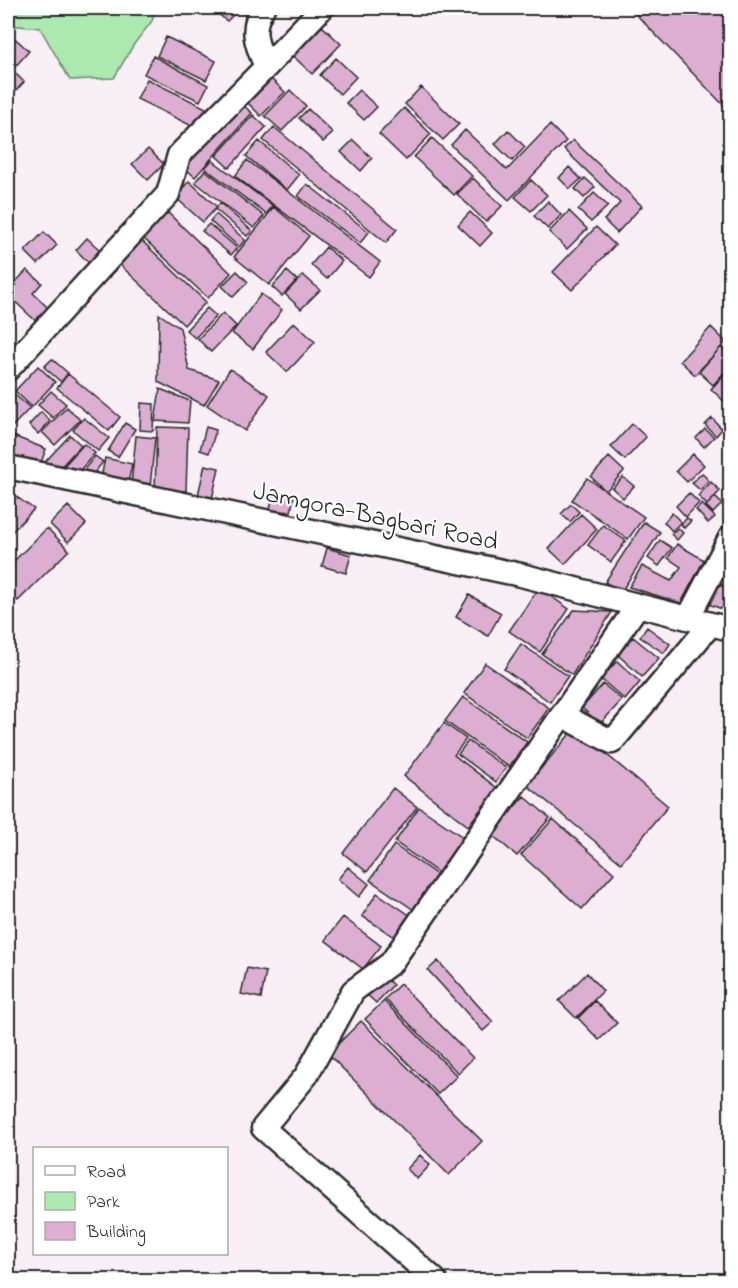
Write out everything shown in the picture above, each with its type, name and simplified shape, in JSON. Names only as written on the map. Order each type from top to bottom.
[{"type":"street","points":[[263,8],[256,18],[255,41],[266,67]]},
{"type":"street","points":[[8,369],[168,194],[179,155],[322,8]]},
{"type":"street","name":"Jamgora-Bagbari Road","points":[[8,467],[521,575],[721,626]]},
{"type":"street","points":[[688,618],[730,538]]},
{"type":"street","points":[[435,1281],[263,1128],[306,1076],[353,991],[391,963],[638,605]]},
{"type":"street","points":[[562,715],[612,742],[721,626]]},
{"type":"green space","points":[[8,8],[156,8],[152,21],[134,44],[114,78],[70,80],[40,28],[8,25]]},
{"type":"building","points":[[222,8],[231,8],[236,12],[227,21],[217,13]]},
{"type":"building","points":[[630,8],[730,8],[730,112]]},
{"type":"building","points":[[322,26],[341,44],[312,74],[293,56]]},
{"type":"building","points":[[8,32],[29,51],[14,68],[8,62]]},
{"type":"building","points":[[166,37],[216,61],[206,80],[157,56]]},
{"type":"building","points":[[153,56],[208,85],[200,101],[144,74]]},
{"type":"building","points":[[336,58],[356,77],[340,94],[320,75]]},
{"type":"building","points":[[8,66],[24,82],[11,96],[8,93]]},
{"type":"building","points":[[268,76],[285,92],[261,116],[245,100]]},
{"type":"building","points":[[147,79],[206,108],[196,128],[137,99]]},
{"type":"building","points":[[421,87],[459,124],[443,140],[405,104]]},
{"type":"building","points":[[290,90],[306,106],[282,131],[265,116]]},
{"type":"building","points":[[359,90],[377,107],[364,120],[346,103]]},
{"type":"building","points":[[236,99],[252,113],[195,177],[179,163]]},
{"type":"building","points":[[404,108],[431,134],[406,160],[379,134]]},
{"type":"building","points":[[308,109],[333,133],[323,142],[299,118]]},
{"type":"building","points":[[253,115],[266,127],[229,168],[216,156]]},
{"type":"building","points":[[550,125],[566,141],[509,200],[451,145],[465,130],[507,170]]},
{"type":"building","points":[[274,127],[397,229],[386,243],[263,140]]},
{"type":"building","points":[[508,130],[525,147],[512,161],[495,144]]},
{"type":"building","points":[[432,138],[472,176],[454,195],[414,157]]},
{"type":"building","points":[[353,140],[372,158],[361,171],[341,152]]},
{"type":"building","points":[[573,140],[642,206],[617,233],[604,220],[620,203],[564,149]]},
{"type":"building","points":[[259,141],[299,175],[287,190],[246,156]]},
{"type":"building","points":[[148,149],[164,164],[148,180],[132,164]]},
{"type":"building","points":[[212,160],[273,206],[266,214],[205,168]]},
{"type":"building","points":[[247,160],[380,262],[369,277],[235,176]]},
{"type":"building","points":[[569,167],[581,179],[570,189],[559,178]]},
{"type":"building","points":[[205,170],[264,216],[254,228],[195,182]]},
{"type":"building","points":[[473,178],[502,206],[486,222],[457,194]]},
{"type":"building","points":[[585,178],[595,187],[584,198],[575,189]]},
{"type":"building","points":[[531,180],[547,195],[531,211],[515,197]]},
{"type":"building","points":[[189,181],[217,207],[203,222],[175,197]]},
{"type":"building","points":[[307,184],[369,232],[360,243],[298,196]]},
{"type":"building","points":[[594,193],[608,206],[591,222],[578,210]]},
{"type":"building","points":[[548,201],[561,215],[548,229],[534,216]]},
{"type":"building","points":[[220,203],[252,231],[247,236],[215,209]]},
{"type":"building","points":[[274,207],[309,236],[269,285],[234,257]]},
{"type":"building","points":[[165,210],[231,273],[208,298],[141,236]]},
{"type":"building","points":[[569,211],[587,229],[567,249],[549,232]]},
{"type":"building","points":[[470,212],[492,233],[480,246],[458,225]]},
{"type":"building","points":[[216,214],[245,240],[239,247],[210,221]]},
{"type":"building","points":[[209,224],[237,248],[231,255],[202,231]]},
{"type":"building","points":[[596,227],[615,245],[572,290],[553,272]]},
{"type":"building","points":[[44,232],[57,245],[38,264],[25,251]]},
{"type":"building","points":[[87,238],[101,251],[89,263],[76,250]]},
{"type":"building","points":[[140,239],[206,302],[184,325],[117,262]]},
{"type":"building","points":[[326,247],[342,261],[327,279],[311,265]]},
{"type":"building","points":[[27,270],[42,283],[33,293],[52,312],[40,325],[8,295],[8,290]]},
{"type":"building","points":[[237,271],[248,282],[233,297],[222,286]]},
{"type":"building","points":[[287,271],[297,280],[282,296],[272,287]]},
{"type":"building","points":[[303,275],[320,290],[301,309],[285,294]]},
{"type":"building","points":[[261,294],[282,310],[253,349],[232,333]]},
{"type":"building","points":[[207,308],[216,316],[195,338],[186,330]]},
{"type":"building","points":[[223,313],[236,326],[211,352],[198,339]]},
{"type":"building","points":[[159,314],[180,328],[189,370],[219,380],[204,405],[158,382]]},
{"type":"building","points":[[294,322],[315,342],[287,372],[266,352]]},
{"type":"building","points":[[711,327],[726,342],[695,375],[680,361]]},
{"type":"building","points":[[721,347],[730,356],[730,366],[713,385],[699,372]]},
{"type":"building","points":[[52,359],[68,373],[61,382],[44,367]]},
{"type":"building","points":[[38,366],[55,382],[32,407],[15,391]]},
{"type":"building","points":[[730,368],[730,398],[726,403],[711,389]]},
{"type":"building","points":[[230,369],[269,395],[245,431],[207,405]]},
{"type":"building","points":[[68,374],[120,417],[109,431],[57,388]]},
{"type":"building","points":[[160,389],[190,401],[188,423],[155,421]]},
{"type":"building","points":[[51,391],[66,404],[53,418],[38,405]]},
{"type":"building","points":[[14,394],[30,408],[8,431],[8,402]]},
{"type":"building","points":[[141,403],[154,404],[153,431],[140,430]]},
{"type":"building","points":[[67,407],[80,420],[55,445],[42,432]]},
{"type":"building","points":[[41,412],[50,421],[38,434],[29,425]]},
{"type":"building","points":[[84,418],[109,438],[98,451],[73,430]]},
{"type":"building","points":[[712,418],[722,429],[716,436],[705,425]]},
{"type":"building","points":[[125,423],[135,429],[118,457],[108,451]]},
{"type":"building","points":[[632,424],[646,437],[625,460],[611,447]]},
{"type":"building","points":[[157,427],[188,428],[186,491],[155,490]]},
{"type":"building","points":[[206,427],[216,430],[209,453],[200,450]]},
{"type":"building","points":[[705,429],[714,437],[704,447],[696,438]]},
{"type":"building","points":[[8,434],[46,449],[39,468],[8,456]]},
{"type":"building","points":[[70,435],[81,445],[56,472],[45,462]]},
{"type":"building","points":[[136,436],[155,438],[150,487],[131,485]]},
{"type":"building","points":[[84,444],[95,453],[74,477],[60,470]]},
{"type":"building","points":[[693,454],[704,465],[687,482],[676,471]]},
{"type":"building","points":[[95,456],[103,462],[90,478],[82,472]]},
{"type":"building","points":[[609,457],[624,471],[606,491],[591,477]]},
{"type":"building","points":[[105,458],[132,464],[128,483],[101,478]]},
{"type":"building","points":[[205,465],[219,468],[212,499],[198,495]]},
{"type":"building","points":[[702,473],[709,481],[700,490],[692,483]]},
{"type":"building","points":[[623,477],[634,486],[623,498],[612,488]]},
{"type":"building","points":[[587,478],[644,517],[628,539],[572,500]]},
{"type":"building","points":[[711,482],[720,491],[707,505],[698,496]]},
{"type":"building","points":[[8,491],[34,509],[8,536]]},
{"type":"building","points":[[273,492],[294,495],[291,512],[270,510]]},
{"type":"building","points":[[689,493],[699,503],[686,517],[676,506]]},
{"type":"building","points":[[715,497],[722,504],[713,513],[706,506]]},
{"type":"building","points":[[571,504],[579,512],[570,522],[561,514]]},
{"type":"building","points":[[702,504],[715,517],[708,523],[696,510]]},
{"type":"building","points":[[68,506],[86,524],[68,542],[50,524]]},
{"type":"building","points":[[672,513],[681,522],[672,531],[664,522]]},
{"type":"building","points":[[581,514],[597,529],[565,564],[549,549]]},
{"type":"building","points":[[687,518],[691,521],[684,528],[681,524]]},
{"type":"building","points":[[644,522],[660,532],[621,592],[605,582]]},
{"type":"building","points":[[603,525],[626,541],[611,562],[588,545]]},
{"type":"building","points":[[47,528],[69,550],[18,601],[8,591],[8,567]]},
{"type":"building","points":[[678,528],[683,533],[677,540],[671,534]]},
{"type":"building","points":[[660,540],[672,548],[659,566],[648,558]]},
{"type":"building","points":[[677,544],[704,560],[681,603],[629,587],[642,566],[671,581],[681,567],[668,558]]},
{"type":"building","points":[[327,548],[351,555],[346,573],[322,566]]},
{"type":"building","points":[[724,567],[729,572],[724,578],[728,580],[723,586],[714,579]]},
{"type":"building","points":[[713,583],[730,589],[730,612],[706,603]]},
{"type":"building","points":[[539,588],[569,609],[540,652],[509,631]]},
{"type":"building","points":[[469,595],[501,613],[488,636],[456,617]]},
{"type":"building","points":[[574,610],[612,612],[572,675],[542,654]]},
{"type":"building","points":[[647,627],[670,644],[664,653],[640,637]]},
{"type":"building","points":[[633,637],[659,658],[642,677],[618,655]]},
{"type":"building","points":[[521,644],[568,676],[550,702],[504,669]]},
{"type":"building","points":[[617,661],[640,682],[625,700],[601,679]]},
{"type":"building","points":[[485,663],[549,708],[527,738],[464,693]]},
{"type":"building","points":[[603,684],[622,700],[600,724],[582,708]]},
{"type":"building","points":[[463,697],[527,742],[509,767],[445,721]]},
{"type":"building","points":[[444,723],[466,739],[454,755],[497,788],[468,826],[404,776]]},
{"type":"building","points":[[575,728],[668,806],[621,863],[527,785]]},
{"type":"building","points":[[468,741],[506,768],[496,782],[458,754]]},
{"type":"building","points":[[393,788],[417,807],[367,872],[343,853]]},
{"type":"building","points":[[524,796],[550,818],[517,856],[491,834]]},
{"type":"building","points":[[419,807],[464,838],[440,874],[395,842]]},
{"type":"building","points":[[553,819],[614,873],[582,909],[521,855]]},
{"type":"building","points":[[394,845],[440,877],[417,912],[370,880]]},
{"type":"building","points":[[348,867],[369,884],[359,897],[338,879]]},
{"type":"building","points":[[377,893],[411,916],[396,938],[362,916]]},
{"type":"building","points":[[343,917],[381,946],[363,969],[325,940]]},
{"type":"building","points":[[438,961],[493,1022],[483,1031],[428,970]]},
{"type":"building","points":[[247,968],[266,972],[261,998],[241,994]]},
{"type":"building","points":[[380,973],[393,985],[376,1003],[363,991]]},
{"type":"building","points":[[587,973],[603,991],[576,1018],[559,1001]]},
{"type":"building","points":[[400,984],[473,1058],[458,1073],[385,999]]},
{"type":"building","points":[[384,1001],[457,1076],[438,1094],[365,1019]]},
{"type":"building","points":[[595,1001],[617,1023],[599,1040],[578,1018]]},
{"type":"building","points":[[361,1021],[482,1141],[449,1175],[328,1054]]},
{"type":"building","points":[[420,1155],[430,1165],[417,1179],[407,1169]]}]
